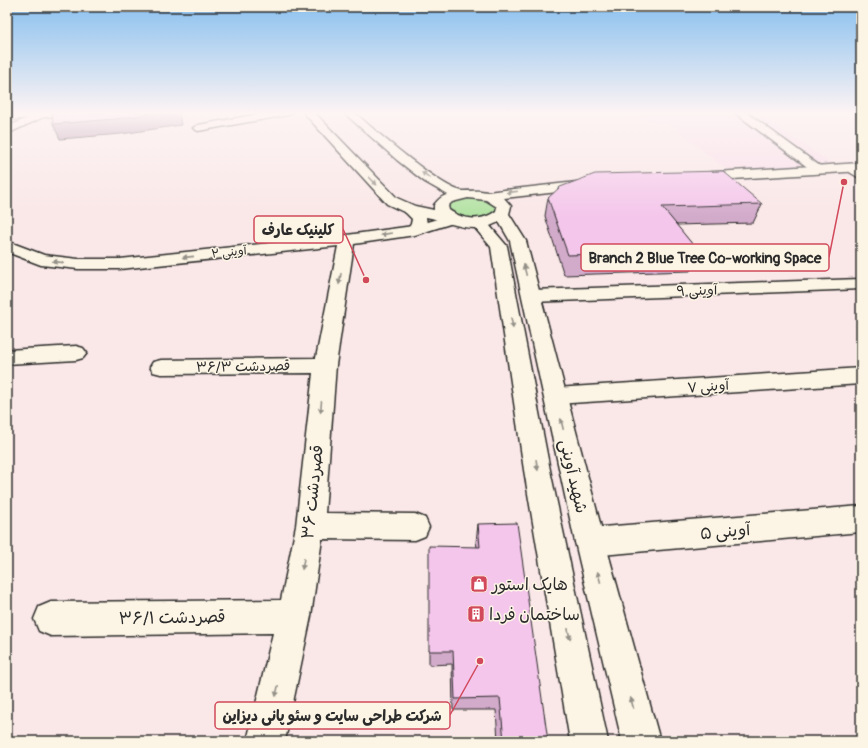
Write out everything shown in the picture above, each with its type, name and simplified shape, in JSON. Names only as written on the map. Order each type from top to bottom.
[{"type":"street","points":[[341,147],[392,201],[411,210],[449,217],[464,222],[564,186],[604,183]]},
{"type":"street","points":[[389,147],[435,182],[492,211],[564,186]]},
{"type":"street","points":[[787,147],[818,169]]},
{"type":"street","points":[[683,178],[855,167],[861,175]]},
{"type":"street","points":[[449,217],[442,212],[441,205],[447,199],[459,195]]},
{"type":"street","points":[[411,210],[419,218],[419,225],[415,230]]},
{"type":"street","points":[[492,211],[536,462],[589,741]]},
{"type":"street","name":"شهید آوینی","points":[[492,211],[518,241],[590,542],[642,741]]},
{"type":"street","name":"۲ آوینی","points":[[7,246],[41,260],[78,264],[120,264],[347,240],[415,230],[449,217]]},
{"type":"street","name":"۳۶ قصردشت","points":[[266,741],[294,616],[310,526],[325,365],[347,240]]},
{"type":"street","name":"۹ آوینی","points":[[532,296],[861,284]]},
{"type":"street","points":[[7,357],[76,353]]},
{"type":"street","name":"۳۶/۳ قصردشت","points":[[161,367],[325,365]]},
{"type":"street","name":"۷ آوینی","points":[[556,396],[861,376]]},
{"type":"street","name":"۵ آوینی","points":[[590,542],[861,519]]},
{"type":"street","points":[[310,526],[416,527]]},
{"type":"street","name":"۳۶/۱ قصردشت","points":[[51,619],[294,616]]},
{"type":"shaded area","points":[[698,147],[807,147],[834,165],[727,170]]},
{"type":"green space","points":[[469,197],[490,201],[496,208],[495,211],[490,215],[478,219],[471,219],[458,216],[448,209],[451,202]]},
{"type":"building","points":[[723,171],[762,204],[662,207],[698,251],[568,255],[548,198],[560,187],[595,174]]},
{"type":"building","name":"ساختمان فردا","points":[[517,523],[548,741],[504,741],[500,698],[455,699],[453,651],[429,651],[429,546],[480,547],[478,524]]},
{"type":"place","name":"Branch 2 Blue Tree Co-working Space","points":[[844,182]]},
{"type":"place","name":"کلینیک عارف","points":[[366,280]]},
{"type":"place","name":"هایک استور","points":[[479,584]]},
{"type":"place","name":"ساختمان فردا","points":[[476,614]]},
{"type":"place","name":"شرکت طراحی سایت و سئو پانی دیزاین","points":[[480,661]]}]
